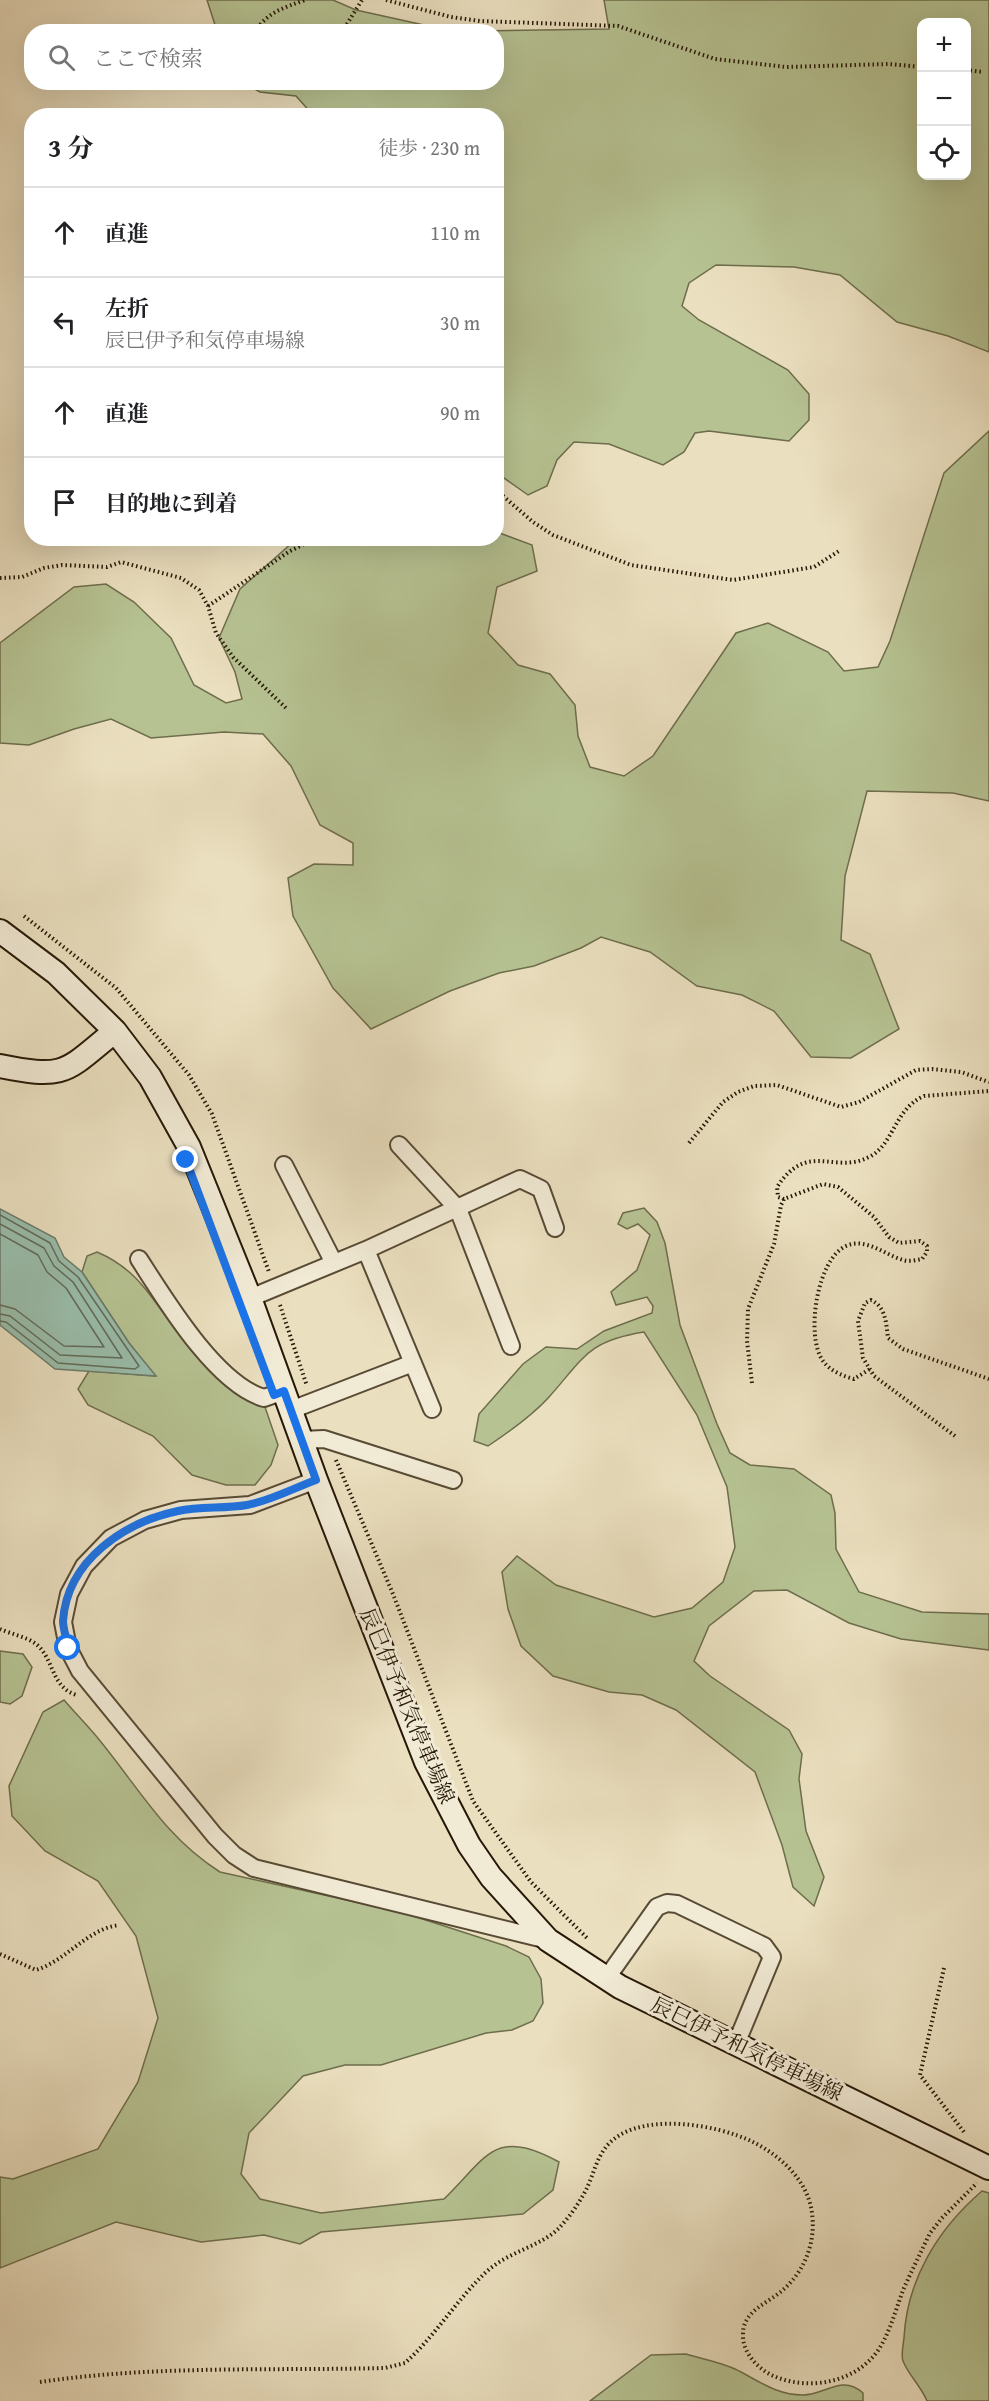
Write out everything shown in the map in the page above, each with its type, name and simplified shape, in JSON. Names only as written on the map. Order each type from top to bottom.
[{"type":"main road","name":"辰巳伊予和気停車場線","points":[[0,931],[56,973],[115,1031],[150,1077],[189,1147],[250,1299],[316,1480],[426,1762],[469,1845],[491,1877],[548,1940],[612,1970],[736,2044],[986,2172]]},
{"type":"main road","points":[[0,1066],[42,1074],[58,1072],[75,1065],[115,1031]]},
{"type":"street","points":[[399,1145],[458,1209],[511,1346]]},
{"type":"street","points":[[284,1165],[334,1263]]},
{"type":"street","points":[[250,1299],[366,1250],[520,1179],[541,1189],[555,1228]]},
{"type":"street","points":[[366,1250],[432,1409]]},
{"type":"street","points":[[139,1259],[213,1363],[238,1386],[264,1398],[313,1401],[413,1363]]},
{"type":"street","points":[[301,1440],[328,1440],[453,1480]]},
{"type":"street","points":[[316,1480],[250,1505],[181,1510],[145,1520],[111,1539],[84,1566],[69,1594],[63,1622],[68,1648],[80,1671],[215,1836],[234,1855],[254,1868],[548,1940]]},
{"type":"street","points":[[612,1970],[657,1907],[667,1903],[677,1904],[764,1946],[772,1957],[736,2044]]},
{"type":"path","points":[[260,24],[278,9],[305,0]]},
{"type":"path","points":[[347,24],[362,0]]},
{"type":"path","points":[[386,0],[451,17],[480,21],[618,26],[715,60],[786,68],[889,64],[917,67]]},
{"type":"path","points":[[971,71],[983,72]]},
{"type":"path","points":[[504,497],[533,522],[553,535],[631,565],[734,580],[814,567],[839,551]]},
{"type":"path","points":[[208,606],[300,546]]},
{"type":"path","points":[[0,578],[22,577],[44,568],[62,565],[106,567],[121,562],[181,578],[198,590],[208,606],[216,633],[233,657],[288,710]]},
{"type":"path","points":[[24,916],[116,988],[189,1075],[212,1114],[313,1401]]},
{"type":"path","points":[[689,1143],[723,1102],[738,1092],[754,1086],[777,1086],[841,1107],[859,1102],[916,1070],[961,1072],[989,1082]]},
{"type":"path","points":[[870,1369],[854,1379],[840,1375],[823,1361],[814,1341],[814,1312],[819,1289],[831,1262],[845,1246],[862,1243],[906,1261],[922,1259],[927,1252],[927,1246],[920,1241],[899,1243],[889,1237],[874,1217],[838,1187],[823,1185],[784,1199],[778,1197],[777,1187],[798,1166],[814,1160],[851,1161],[866,1159],[877,1153],[908,1105],[924,1096],[989,1091]]},
{"type":"path","points":[[752,1383],[747,1341],[748,1309],[774,1244],[784,1199]]},
{"type":"path","points":[[955,1436],[874,1376],[863,1358],[858,1321],[865,1303],[871,1300],[878,1303],[885,1316],[888,1338],[903,1349],[989,1379]]},
{"type":"path","points":[[328,1440],[393,1594],[472,1801],[531,1882],[600,1951],[612,1970]]},
{"type":"path","points":[[0,1629],[38,1646],[57,1680],[66,1690],[74,1695],[98,1693]]},
{"type":"path","points":[[0,1954],[36,1970],[91,1936],[110,1926],[119,1925]]},
{"type":"path","points":[[945,1968],[920,2074],[970,2140],[960,2135]]},
{"type":"path","points":[[40,2382],[117,2372],[184,2369],[385,2368],[405,2363],[487,2272],[511,2254],[549,2237],[560,2228],[587,2189],[605,2147],[618,2135],[638,2128],[665,2123],[697,2127],[747,2139],[765,2148],[784,2163],[802,2184],[813,2216],[811,2245],[807,2259],[783,2290],[751,2312],[743,2335],[744,2347],[757,2365],[774,2377],[798,2383],[817,2384],[842,2378],[864,2366],[879,2350],[930,2234],[986,2172]]},
{"type":"shaded area","points":[[207,0],[333,0],[356,10],[419,24],[215,24]]},
{"type":"shaded area","points":[[604,0],[989,0],[989,352],[948,336],[897,322],[840,275],[794,267],[716,265],[689,283],[682,306],[699,320],[788,370],[809,394],[809,420],[789,441],[709,431],[695,433],[684,452],[663,465],[609,444],[574,442],[557,460],[547,486],[528,495],[504,478],[504,108],[307,108],[296,96],[256,90],[504,90],[504,31],[609,29]]},
{"type":"shaded area","points":[[989,431],[989,801],[953,793],[867,791],[845,876],[841,940],[870,954],[899,1029],[851,1058],[811,1057],[774,1011],[742,995],[697,986],[650,952],[601,937],[581,948],[534,966],[499,973],[450,991],[371,1029],[333,988],[293,916],[288,878],[314,864],[353,865],[353,843],[320,825],[291,766],[263,734],[224,732],[151,738],[111,719],[29,745],[0,743],[0,643],[74,587],[106,584],[134,602],[171,638],[194,685],[226,703],[242,699],[235,672],[219,638],[240,589],[288,546],[504,546],[504,535],[532,545],[537,571],[497,587],[488,633],[518,665],[550,674],[575,705],[578,736],[590,767],[624,776],[653,756],[736,633],[768,623],[828,652],[844,671],[878,667],[890,641],[944,473]]},
{"type":"shaded area","points":[[644,1208],[657,1222],[665,1243],[680,1325],[730,1453],[750,1465],[794,1469],[831,1495],[835,1513],[836,1549],[859,1592],[922,1612],[989,1614],[989,1650],[901,1639],[849,1623],[787,1590],[754,1591],[709,1626],[694,1661],[710,1676],[789,1730],[802,1754],[799,1779],[806,1831],[824,1877],[814,1906],[793,1887],[782,1845],[755,1772],[676,1710],[642,1695],[609,1692],[553,1676],[521,1646],[508,1609],[502,1572],[517,1556],[556,1585],[654,1617],[692,1608],[723,1582],[735,1547],[727,1487],[697,1415],[644,1332],[610,1340],[598,1346],[588,1353],[542,1404],[520,1423],[488,1446],[474,1441],[479,1414],[523,1364],[546,1347],[577,1349],[604,1331],[652,1313],[653,1306],[647,1297],[616,1305],[611,1292],[637,1270],[650,1235],[638,1224],[627,1229],[618,1224],[623,1213]]},
{"type":"shaded area","points":[[97,1252],[123,1267],[142,1284],[184,1341],[215,1375],[238,1393],[265,1407],[278,1445],[271,1465],[255,1485],[226,1485],[192,1475],[153,1436],[88,1405],[78,1389],[89,1371],[155,1376],[129,1343],[82,1272],[87,1256]]},
{"type":"shaded area","points":[[0,1651],[23,1654],[32,1667],[22,1696],[10,1704],[0,1702]]},
{"type":"shaded area","points":[[64,1700],[97,1737],[169,1829],[201,1859],[220,1872],[401,1912],[506,1946],[529,1957],[541,1979],[543,2003],[533,2021],[512,2030],[486,2033],[381,2065],[345,2065],[303,2076],[249,2133],[241,2174],[260,2199],[321,2213],[444,2199],[483,2159],[494,2151],[506,2147],[520,2147],[559,2162],[553,2190],[523,2214],[321,2232],[300,2244],[264,2235],[201,2242],[116,2222],[0,2268],[0,2177],[13,2179],[98,2149],[138,2082],[158,2018],[136,1936],[98,1881],[45,1851],[12,1816],[9,1786],[43,1712]]},
{"type":"shaded area","points":[[982,2191],[989,2193],[989,2401],[927,2401],[902,2359],[906,2316],[911,2295],[918,2276],[939,2239],[966,2206]]},
{"type":"shaded area","points":[[686,2354],[717,2362],[767,2386],[793,2394],[811,2394],[848,2385],[863,2393],[863,2401],[590,2401],[651,2355]]},
{"type":"water","points":[[0,1209],[55,1238],[64,1257],[82,1272],[129,1343],[156,1376],[55,1369],[0,1325]]},
{"type":"route","points":[[68,1648],[63,1622],[69,1594],[84,1566],[111,1539],[145,1520],[181,1510],[222,1509],[250,1505],[316,1480],[284,1391],[274,1395],[186,1160]]}]
